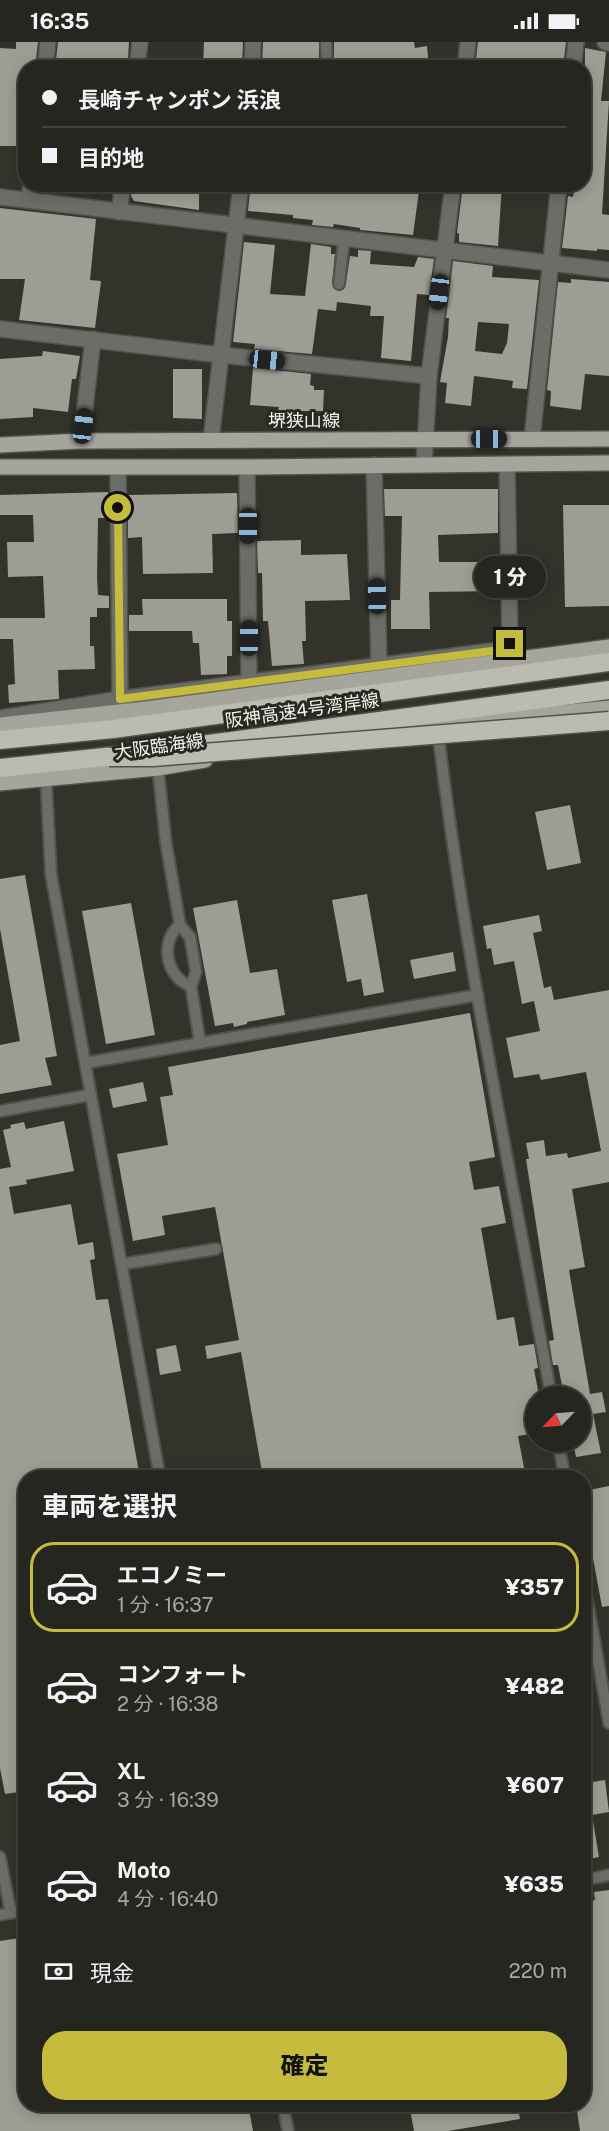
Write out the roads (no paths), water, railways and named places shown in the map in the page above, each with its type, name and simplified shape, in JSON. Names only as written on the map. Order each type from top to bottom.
[{"type":"highway","name":"阪神高速4号湾岸線","points":[[0,740],[113,729],[609,662]]},
{"type":"highway","name":"阪神高速4号湾岸線","points":[[0,768],[109,757],[609,690]]},
{"type":"highway","points":[[109,757],[153,757],[609,721]]},
{"type":"main road","name":"堺狭山線","points":[[0,445],[81,441],[609,439]]},
{"type":"main road","points":[[0,466],[247,467],[609,463]]},
{"type":"main road","name":"大阪臨海線","points":[[0,725],[147,710],[609,647]]},
{"type":"main road","name":"大阪臨海線","points":[[0,783],[158,768],[437,725],[609,708]]},
{"type":"street","points":[[46,60],[48,42]]},
{"type":"street","points":[[138,60],[140,42]]},
{"type":"street","points":[[252,60],[253,42]]},
{"type":"street","points":[[466,60],[468,42]]},
{"type":"street","points":[[574,60],[576,42]]},
{"type":"street","points":[[0,197],[30,192],[119,212],[609,270]]},
{"type":"street","points":[[119,212],[122,192]]},
{"type":"street","points":[[211,440],[240,192]]},
{"type":"street","points":[[424,465],[429,376],[452,192]]},
{"type":"street","points":[[532,439],[558,192]]},
{"type":"street","points":[[0,329],[221,356],[429,376]]},
{"type":"street","points":[[81,441],[93,339]]},
{"type":"street","points":[[0,718],[120,699],[507,649],[510,644],[507,464]]},
{"type":"street","points":[[374,465],[379,665]]},
{"type":"street","points":[[118,467],[120,699]]},
{"type":"street","points":[[247,467],[249,683]]},
{"type":"lane","points":[[326,42],[327,60]]},
{"type":"lane","points":[[339,284],[344,239]]},
{"type":"lane","points":[[437,725],[446,804],[478,995],[549,1386]]},
{"type":"lane","points":[[158,768],[166,843],[180,925],[190,937],[196,972],[191,986],[200,1043]]},
{"type":"lane","points":[[46,779],[51,874],[159,1470]]},
{"type":"lane","points":[[180,925],[167,941],[173,975],[181,983],[191,986]]},
{"type":"lane","points":[[85,1063],[478,995]]},
{"type":"lane","points":[[0,1111],[90,1095]]},
{"type":"lane","points":[[123,1264],[216,1249]]},
{"type":"lane","points":[[560,1452],[563,1470]]},
{"type":"lane","points":[[591,1621],[609,1723]]},
{"type":"lane","points":[[0,1857],[5,1914]]},
{"type":"lane","points":[[591,1879],[609,1875]]},
{"type":"lane","points":[[284,2112],[288,2131]]}]
